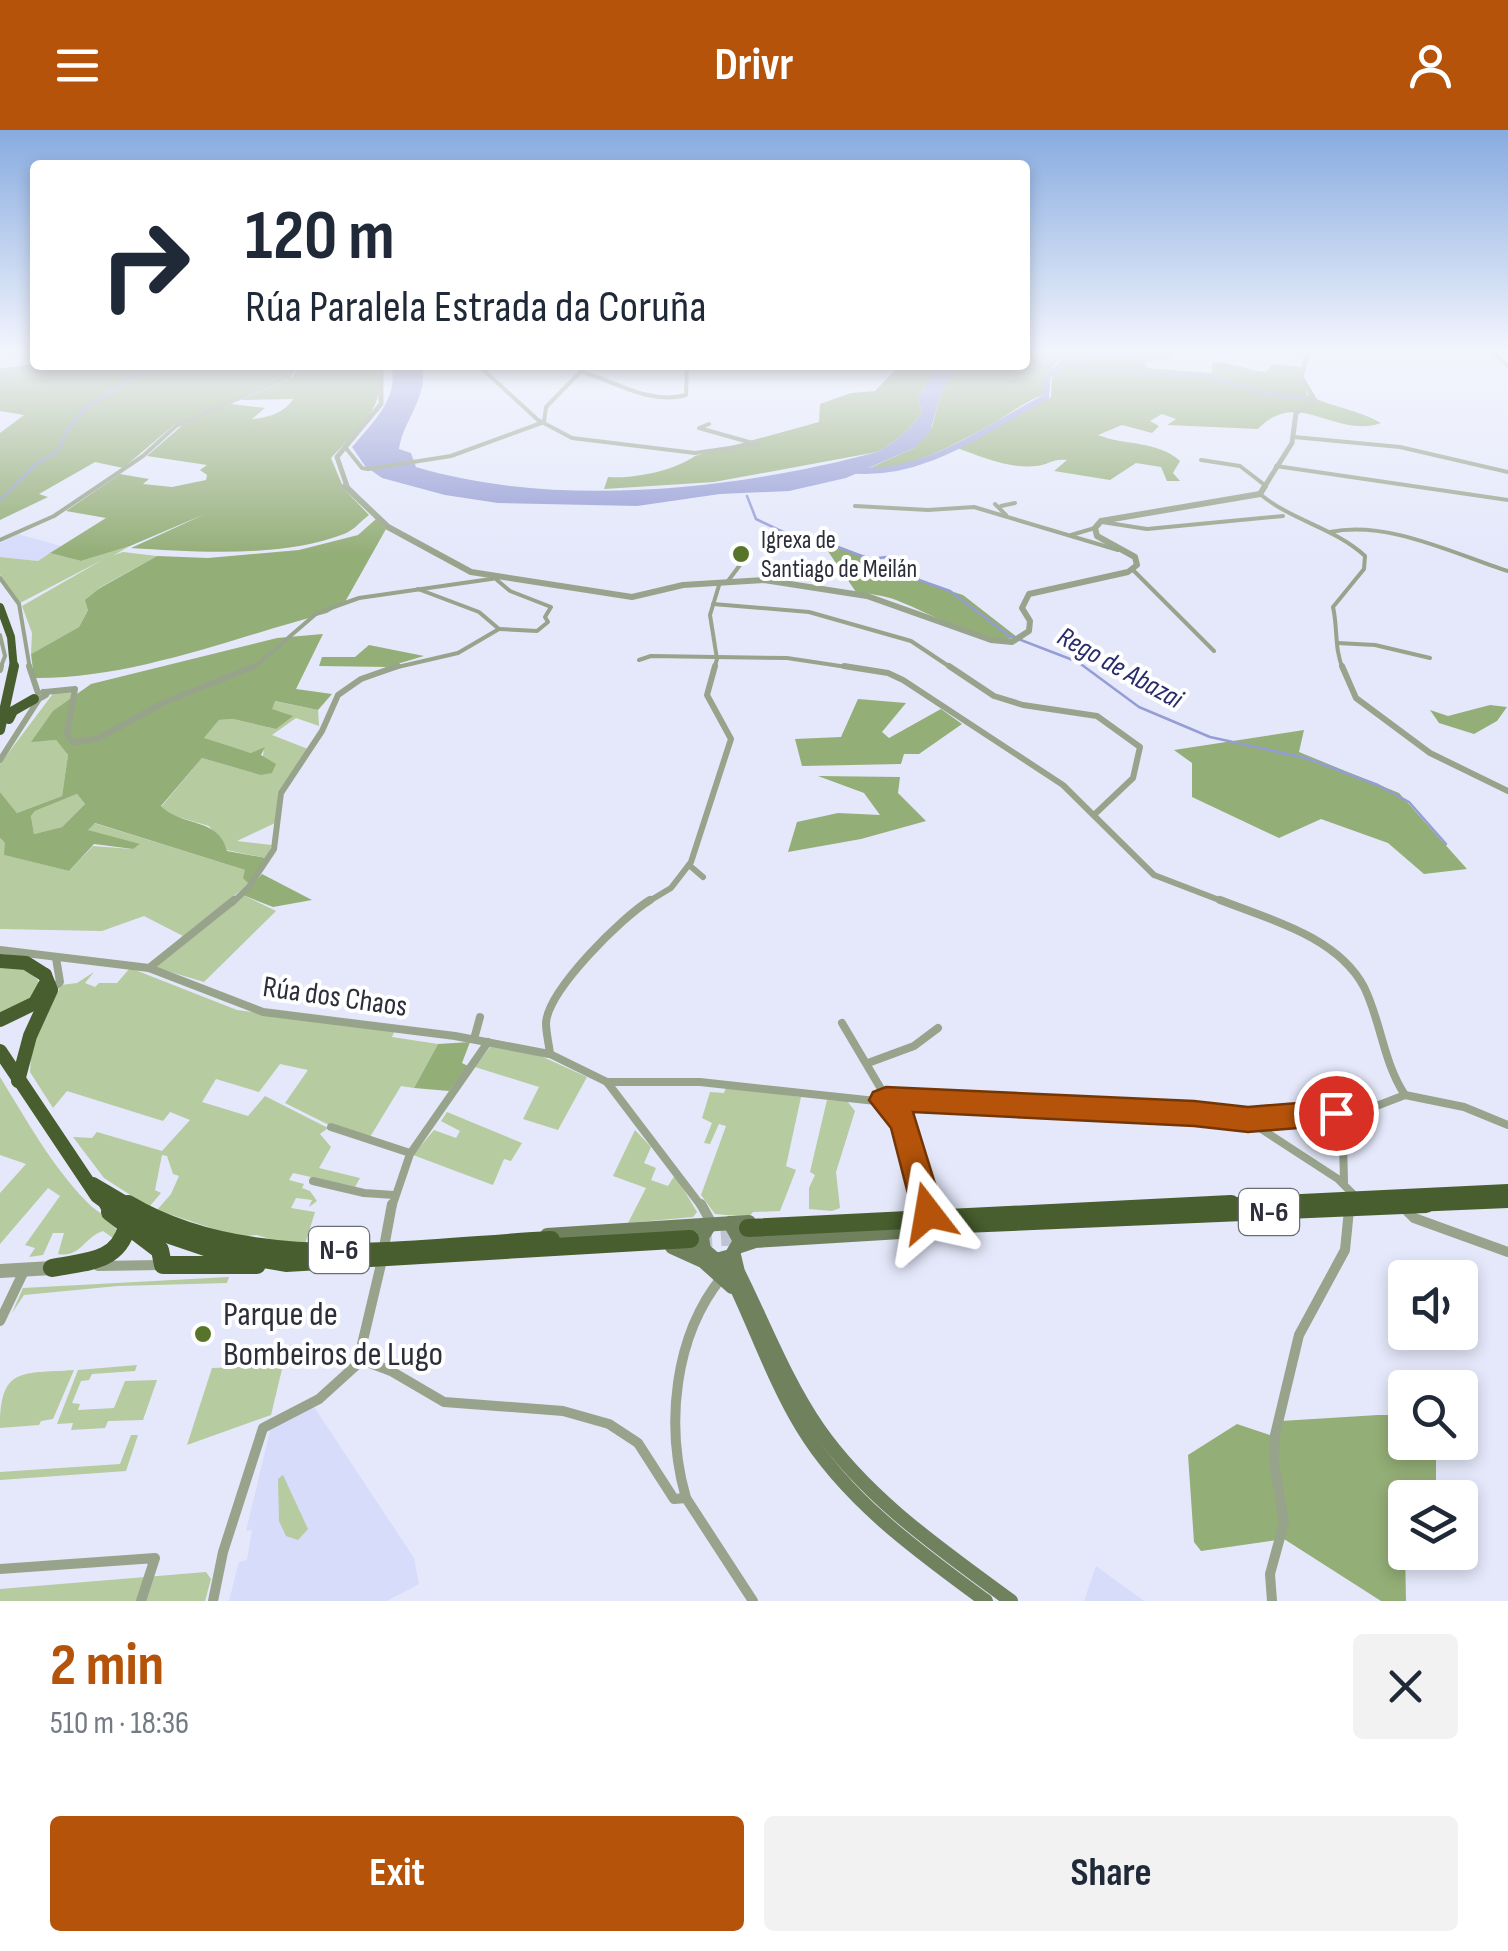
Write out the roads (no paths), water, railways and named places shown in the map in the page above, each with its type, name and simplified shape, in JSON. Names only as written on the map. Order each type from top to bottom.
[{"type":"highway","points":[[0,607],[14,639],[14,680],[0,730]]},
{"type":"highway","points":[[14,680],[24,693],[38,696]]},
{"type":"highway","points":[[0,730],[14,712],[38,696]]},
{"type":"highway","points":[[0,961],[26,964],[45,975],[51,990],[30,1036],[18,1081]]},
{"type":"highway","points":[[0,1020],[35,1003],[45,990],[45,975]]},
{"type":"highway","name":"N-6","points":[[0,1052],[83,1176],[107,1205],[158,1231],[217,1251],[286,1263]]},
{"type":"highway","name":"N-6","points":[[83,1176],[135,1208],[214,1238],[299,1252],[383,1253]]},
{"type":"highway","name":"N-6","points":[[743,1241],[1027,1217],[1353,1203],[1508,1191]]},
{"type":"highway","name":"N-6","points":[[1353,1203],[1402,1206],[1508,1201]]},
{"type":"highway","points":[[107,1205],[113,1216],[160,1250],[163,1265]]},
{"type":"highway","points":[[52,1268],[106,1258],[122,1244],[126,1227]]},
{"type":"highway","name":"N-6","points":[[163,1265],[286,1263],[383,1253],[690,1236]]},
{"type":"main road","points":[[461,1249],[730,1223],[928,1213],[1027,1217]]},
{"type":"main road","points":[[730,1223],[743,1241],[738,1272],[820,1432],[851,1468],[910,1524],[1011,1601]]},
{"type":"main road","points":[[704,1250],[702,1237],[711,1225]]},
{"type":"main road","points":[[716,1260],[743,1241]]},
{"type":"main road","points":[[672,1247],[703,1261],[723,1276],[744,1301]]},
{"type":"main road","points":[[461,1249],[704,1250],[730,1274],[791,1405],[814,1445],[846,1483],[904,1536],[986,1601]]},
{"type":"street","points":[[0,540],[54,516],[77,497],[144,456],[176,426],[195,418]]},
{"type":"street","points":[[370,418],[336,457],[345,486],[388,527],[438,551],[458,568],[497,579],[632,597],[724,582],[764,580],[867,596],[991,640],[1012,642],[1030,631],[1030,621],[1022,608],[1029,594],[1132,569],[1138,560],[1101,540],[1098,524]]},
{"type":"street","points":[[538,418],[572,438],[669,451],[714,452],[758,444],[699,428],[709,424]]},
{"type":"street","points":[[544,422],[545,418]]},
{"type":"street","points":[[1070,536],[1098,524],[1260,494],[1294,437],[1296,418]]},
{"type":"street","points":[[345,448],[366,468],[423,461],[450,456],[544,422]]},
{"type":"street","points":[[1294,437],[1400,446],[1508,472]]},
{"type":"street","points":[[1201,460],[1240,466],[1266,486]]},
{"type":"street","points":[[1274,466],[1412,483],[1508,500]]},
{"type":"street","points":[[1260,494],[1287,515],[1358,548],[1366,560],[1364,569],[1333,607],[1340,664],[1353,694],[1430,753],[1508,792]]},
{"type":"street","points":[[1005,516],[1008,513],[998,505],[1016,504]]},
{"type":"street","points":[[855,506],[928,510],[974,507],[1124,552]]},
{"type":"street","points":[[1098,524],[1168,529],[1260,515],[1287,515]]},
{"type":"street","points":[[1329,533],[1342,527],[1376,532],[1508,570]]},
{"type":"street","points":[[550,1054],[546,1020],[561,991],[627,914],[671,888],[700,844],[732,739],[707,695],[717,659],[710,615],[724,582],[744,561]]},
{"type":"street","points":[[1132,569],[1214,652]]},
{"type":"street","points":[[38,696],[75,689],[68,734],[73,742],[88,742],[164,702],[251,670],[316,613],[359,598],[497,579]]},
{"type":"street","points":[[149,968],[226,908],[249,887],[267,862],[274,849],[282,793],[322,731],[338,694],[362,679],[392,668],[458,653],[499,629],[536,631],[548,622],[545,618],[552,607],[504,588],[497,579]]},
{"type":"street","points":[[0,760],[40,704],[31,680],[26,624],[2,581]]},
{"type":"street","points":[[418,589],[478,612],[499,629]]},
{"type":"street","points":[[712,604],[810,612],[911,641],[994,696],[1102,719],[1140,747],[1133,778],[1095,814]]},
{"type":"street","points":[[0,636],[5,656],[0,670]]},
{"type":"street","points":[[1336,643],[1375,645],[1430,658]]},
{"type":"street","points":[[639,660],[651,656],[787,658],[888,673],[1064,785],[1154,876],[1298,930],[1350,965],[1364,987],[1395,1080],[1405,1095]]},
{"type":"street","points":[[0,707],[11,692]]},
{"type":"street","points":[[689,865],[703,877]]},
{"type":"street","name":"Rúa dos Chaos","points":[[0,950],[149,968],[262,1012],[550,1054],[608,1082]]},
{"type":"street","points":[[51,990],[60,982],[56,958]]},
{"type":"street","points":[[474,1040],[480,1017]]},
{"type":"street","points":[[842,1024],[868,1063],[885,1100],[904,1121],[928,1213]]},
{"type":"street","points":[[868,1063],[914,1046],[938,1028]]},
{"type":"street","points":[[362,1360],[360,1353],[394,1195],[410,1154],[488,1042]]},
{"type":"street","points":[[608,1082],[700,1082],[885,1100],[1194,1114],[1248,1120],[1366,1110],[1405,1095],[1464,1107],[1508,1124]]},
{"type":"street","points":[[608,1082],[693,1190],[711,1225]]},
{"type":"street","points":[[1272,1601],[1270,1574],[1284,1523],[1274,1462],[1278,1418],[1299,1336],[1345,1250],[1353,1203],[1344,1182],[1343,1143],[1336,1113]]},
{"type":"street","points":[[1248,1120],[1280,1145],[1344,1182]]},
{"type":"street","points":[[331,1127],[410,1154]]},
{"type":"street","points":[[313,1180],[394,1195]]},
{"type":"street","points":[[1402,1206],[1414,1218],[1508,1252]]},
{"type":"street","points":[[0,1284],[3,1271],[163,1265]]},
{"type":"street","points":[[0,1322],[25,1270]]},
{"type":"street","points":[[723,1276],[695,1313],[682,1344],[680,1467],[686,1498],[753,1601]]},
{"type":"street","points":[[362,1360],[394,1372],[445,1402],[556,1408],[609,1423],[634,1438],[674,1500],[686,1498]]},
{"type":"street","points":[[213,1601],[223,1552],[263,1428],[319,1399],[362,1360]]},
{"type":"street","points":[[0,1569],[154,1558],[141,1601]]},
{"type":"water","points":[[410,418],[399,449],[411,453],[416,467],[528,488],[587,491],[706,485],[822,465],[877,452],[902,435],[918,418],[934,418],[930,432],[914,448],[846,478],[789,491],[720,494],[637,506],[498,503],[445,495],[382,478],[365,466],[352,447],[376,419]]},
{"type":"waterway","points":[[0,501],[35,465],[58,451],[77,418]]},
{"type":"waterway","points":[[848,470],[875,471],[927,460],[1009,418]]},
{"type":"waterway","name":"Rego de Abazai","points":[[747,496],[756,519],[798,539],[819,540],[870,559],[887,557],[916,564],[919,580],[950,591],[1008,635],[1078,662],[1139,707],[1210,737],[1306,758],[1378,785],[1409,802],[1446,844]]},
{"type":"tunnel","points":[[694,1239],[741,1236]]},
{"type":"place","name":"Igrexa de Santiago de Meilán","points":[[741,554]]},
{"type":"place","name":"Parque de Bombeiros de Lugo","points":[[203,1334]]}]
